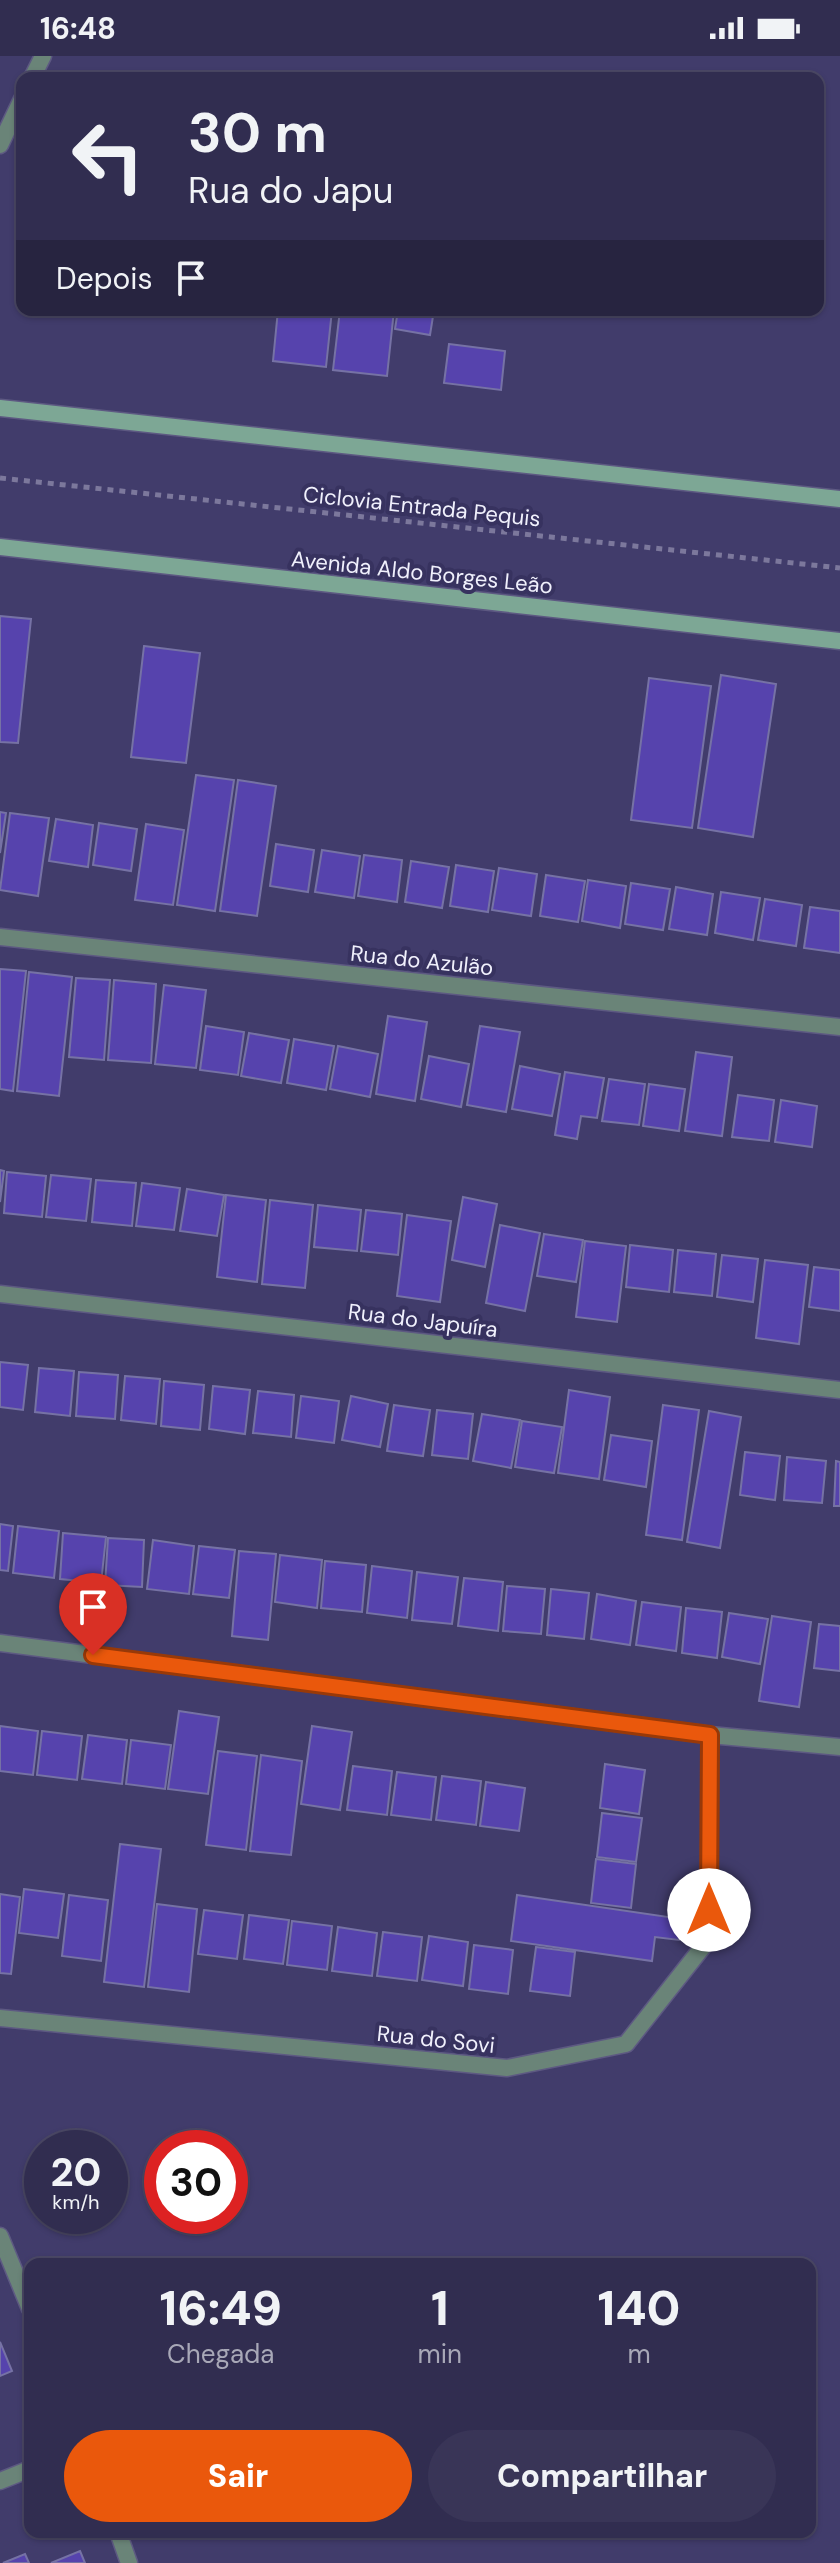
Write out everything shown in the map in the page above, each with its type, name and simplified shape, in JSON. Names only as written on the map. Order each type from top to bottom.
[{"type":"street","points":[[0,145],[16,112]]},
{"type":"street","points":[[0,408],[840,499]]},
{"type":"street","name":"Avenida Aldo Borges Leão","points":[[0,547],[840,641]]},
{"type":"street","name":"Rua do Azulão","points":[[0,937],[840,1027]]},
{"type":"street","name":"Rua do Japuíra","points":[[0,1294],[840,1390]]},
{"type":"street","points":[[0,1643],[710,1735],[840,1747]]},
{"type":"street","name":"Rua do Sovi","points":[[0,2018],[507,2068],[626,2044],[709,1939],[710,1735]]},
{"type":"street","points":[[0,2236],[24,2294]]},
{"type":"street","points":[[0,2481],[24,2471]]},
{"type":"street","points":[[120,2538],[129,2563]]},
{"type":"path","name":"Ciclovia Entrada Pequis","points":[[0,478],[840,568]]},
{"type":"building","points":[[277,316],[331,316],[326,367],[273,361]]},
{"type":"building","points":[[339,316],[393,316],[387,376],[333,370]]},
{"type":"building","points":[[397,316],[433,316],[430,335],[395,329]]},
{"type":"building","points":[[449,344],[505,351],[501,390],[444,383]]},
{"type":"building","points":[[0,616],[31,619],[18,743],[0,742]]},
{"type":"building","points":[[144,646],[200,653],[186,763],[131,757]]},
{"type":"building","points":[[721,675],[776,684],[753,837],[698,828]]},
{"type":"building","points":[[649,678],[711,686],[692,828],[631,820]]},
{"type":"building","points":[[196,775],[234,780],[215,911],[177,905]]},
{"type":"building","points":[[238,780],[276,786],[257,916],[220,911]]},
{"type":"building","points":[[0,812],[6,813],[0,853]]},
{"type":"building","points":[[10,813],[49,818],[38,896],[0,890]]},
{"type":"building","points":[[56,819],[93,825],[88,867],[49,861]]},
{"type":"building","points":[[99,823],[137,829],[131,871],[93,865]]},
{"type":"building","points":[[146,824],[184,830],[173,905],[135,900]]},
{"type":"building","points":[[276,844],[314,850],[308,892],[270,886]]},
{"type":"building","points":[[322,850],[360,856],[354,898],[315,892]]},
{"type":"building","points":[[364,855],[402,860],[397,902],[358,896]]},
{"type":"building","points":[[411,861],[449,867],[442,908],[405,902]]},
{"type":"building","points":[[456,865],[494,871],[488,912],[450,906]]},
{"type":"building","points":[[499,868],[537,874],[531,916],[492,910]]},
{"type":"building","points":[[546,875],[585,881],[578,922],[540,916]]},
{"type":"building","points":[[588,880],[626,886],[620,928],[582,921]]},
{"type":"building","points":[[631,883],[670,889],[663,930],[625,924]]},
{"type":"building","points":[[676,887],[713,894],[707,935],[669,929]]},
{"type":"building","points":[[721,892],[760,898],[753,940],[715,933]]},
{"type":"building","points":[[765,899],[802,905],[796,946],[758,940]]},
{"type":"building","points":[[810,907],[840,911],[840,953],[804,948]]},
{"type":"building","points":[[0,969],[26,971],[13,1091],[0,1089]]},
{"type":"building","points":[[29,972],[72,977],[59,1096],[17,1091]]},
{"type":"building","points":[[76,978],[110,980],[104,1060],[69,1057]]},
{"type":"building","points":[[114,980],[156,984],[151,1063],[108,1060]]},
{"type":"building","points":[[164,985],[206,990],[196,1068],[155,1064]]},
{"type":"building","points":[[388,1016],[427,1022],[415,1101],[376,1094]]},
{"type":"building","points":[[206,1026],[244,1032],[238,1075],[200,1070]]},
{"type":"building","points":[[480,1026],[520,1032],[506,1112],[467,1105]]},
{"type":"building","points":[[249,1033],[289,1040],[281,1083],[241,1076]]},
{"type":"building","points":[[294,1039],[334,1046],[326,1090],[287,1083]]},
{"type":"building","points":[[338,1046],[378,1054],[370,1097],[330,1089]]},
{"type":"building","points":[[696,1052],[732,1057],[722,1136],[685,1131]]},
{"type":"building","points":[[429,1056],[469,1064],[461,1107],[421,1099]]},
{"type":"building","points":[[520,1066],[560,1074],[552,1116],[512,1109]]},
{"type":"building","points":[[565,1072],[604,1078],[597,1118],[581,1116],[577,1139],[555,1135]]},
{"type":"building","points":[[609,1079],[645,1084],[639,1125],[602,1121]]},
{"type":"building","points":[[649,1084],[685,1089],[679,1131],[643,1126]]},
{"type":"building","points":[[738,1095],[774,1100],[769,1141],[732,1137]]},
{"type":"building","points":[[781,1100],[817,1106],[812,1147],[775,1142]]},
{"type":"building","points":[[0,1170],[4,1171],[0,1202]]},
{"type":"building","points":[[7,1172],[46,1176],[42,1217],[4,1213]]},
{"type":"building","points":[[51,1175],[91,1179],[86,1221],[46,1217]]},
{"type":"building","points":[[96,1180],[136,1183],[132,1226],[92,1222]]},
{"type":"building","points":[[142,1183],[180,1188],[174,1230],[136,1226]]},
{"type":"building","points":[[187,1189],[224,1195],[217,1236],[180,1231]]},
{"type":"building","points":[[226,1195],[266,1200],[257,1282],[217,1277]]},
{"type":"building","points":[[463,1197],[497,1204],[485,1267],[452,1260]]},
{"type":"building","points":[[270,1200],[313,1205],[305,1288],[262,1284]]},
{"type":"building","points":[[318,1205],[361,1210],[357,1251],[314,1247]]},
{"type":"building","points":[[366,1210],[402,1214],[398,1255],[361,1251]]},
{"type":"building","points":[[407,1215],[451,1221],[440,1302],[397,1296]]},
{"type":"building","points":[[500,1225],[540,1233],[525,1311],[486,1303]]},
{"type":"building","points":[[544,1234],[583,1240],[576,1282],[537,1276]]},
{"type":"building","points":[[585,1241],[626,1246],[617,1322],[576,1317]]},
{"type":"building","points":[[630,1245],[673,1250],[669,1292],[626,1287]]},
{"type":"building","points":[[678,1250],[716,1254],[712,1296],[674,1292]]},
{"type":"building","points":[[722,1255],[758,1259],[753,1302],[717,1297]]},
{"type":"building","points":[[765,1260],[808,1265],[799,1344],[756,1338]]},
{"type":"building","points":[[814,1267],[840,1270],[840,1311],[809,1307]]},
{"type":"building","points":[[0,1362],[28,1365],[23,1410],[0,1407]]},
{"type":"building","points":[[39,1368],[74,1371],[70,1416],[35,1412]]},
{"type":"building","points":[[79,1372],[118,1375],[115,1419],[76,1416]]},
{"type":"building","points":[[125,1376],[160,1379],[156,1424],[121,1420]]},
{"type":"building","points":[[164,1381],[204,1385],[200,1430],[161,1426]]},
{"type":"building","points":[[213,1386],[250,1390],[245,1434],[209,1429]]},
{"type":"building","points":[[569,1390],[610,1397],[599,1479],[558,1473]]},
{"type":"building","points":[[258,1391],[294,1395],[291,1437],[253,1433]]},
{"type":"building","points":[[301,1396],[339,1401],[334,1443],[296,1438]]},
{"type":"building","points":[[351,1396],[388,1404],[380,1447],[342,1440]]},
{"type":"building","points":[[394,1405],[430,1410],[423,1456],[387,1451]]},
{"type":"building","points":[[663,1405],[699,1410],[682,1540],[646,1535]]},
{"type":"building","points":[[437,1410],[473,1414],[468,1459],[432,1455]]},
{"type":"building","points":[[709,1411],[741,1417],[720,1548],[687,1542]]},
{"type":"building","points":[[482,1414],[520,1420],[511,1468],[473,1461]]},
{"type":"building","points":[[522,1421],[562,1427],[554,1473],[515,1467]]},
{"type":"building","points":[[611,1435],[652,1441],[646,1487],[604,1480]]},
{"type":"building","points":[[745,1452],[780,1456],[775,1500],[740,1495]]},
{"type":"building","points":[[787,1457],[826,1461],[822,1503],[784,1500]]},
{"type":"building","points":[[836,1461],[840,1462],[840,1506],[834,1506]]},
{"type":"building","points":[[0,1524],[13,1526],[8,1571],[0,1570]]},
{"type":"building","points":[[18,1526],[59,1531],[54,1578],[13,1573]]},
{"type":"building","points":[[63,1533],[106,1537],[101,1583],[60,1579]]},
{"type":"building","points":[[108,1538],[144,1540],[142,1587],[105,1585]]},
{"type":"building","points":[[153,1540],[194,1546],[189,1594],[147,1589]]},
{"type":"building","points":[[199,1546],[235,1550],[229,1598],[193,1594]]},
{"type":"building","points":[[239,1551],[276,1554],[268,1640],[232,1636]]},
{"type":"building","points":[[280,1555],[322,1560],[317,1608],[275,1602]]},
{"type":"building","points":[[325,1561],[366,1565],[362,1612],[321,1608]]},
{"type":"building","points":[[372,1566],[412,1571],[407,1618],[367,1613]]},
{"type":"building","points":[[417,1572],[458,1577],[452,1624],[412,1620]]},
{"type":"building","points":[[464,1578],[503,1582],[498,1631],[458,1626]]},
{"type":"building","points":[[507,1586],[545,1589],[541,1634],[503,1631]]},
{"type":"building","points":[[551,1589],[589,1593],[584,1639],[547,1635]]},
{"type":"building","points":[[597,1594],[636,1601],[630,1645],[591,1639]]},
{"type":"building","points":[[642,1602],[681,1607],[676,1651],[636,1645]]},
{"type":"building","points":[[686,1608],[722,1612],[717,1658],[682,1653]]},
{"type":"building","points":[[729,1613],[768,1619],[760,1664],[722,1657]]},
{"type":"building","points":[[772,1616],[811,1622],[799,1707],[759,1701]]},
{"type":"building","points":[[819,1624],[840,1626],[840,1671],[814,1668]]},
{"type":"building","points":[[179,1711],[219,1717],[208,1794],[168,1789]]},
{"type":"building","points":[[0,1726],[38,1731],[33,1775],[0,1771]]},
{"type":"building","points":[[312,1726],[352,1732],[340,1810],[301,1804]]},
{"type":"building","points":[[42,1731],[82,1736],[77,1780],[37,1775]]},
{"type":"building","points":[[88,1735],[127,1740],[122,1784],[82,1779]]},
{"type":"building","points":[[131,1740],[171,1745],[165,1789],[126,1784]]},
{"type":"building","points":[[218,1751],[257,1756],[246,1850],[206,1845]]},
{"type":"building","points":[[261,1755],[302,1761],[291,1855],[250,1851]]},
{"type":"building","points":[[605,1764],[645,1770],[639,1814],[600,1808]]},
{"type":"building","points":[[353,1766],[392,1771],[387,1815],[347,1810]]},
{"type":"building","points":[[397,1772],[436,1777],[431,1820],[391,1815]]},
{"type":"building","points":[[442,1776],[481,1781],[476,1825],[436,1820]]},
{"type":"building","points":[[486,1782],[525,1788],[519,1831],[480,1826]]},
{"type":"building","points":[[602,1813],[642,1818],[636,1862],[597,1857]]},
{"type":"building","points":[[120,1844],[161,1849],[144,1987],[104,1982]]},
{"type":"building","points":[[596,1859],[636,1864],[631,1908],[591,1903]]},
{"type":"building","points":[[24,1889],[64,1894],[58,1938],[19,1933]]},
{"type":"building","points":[[0,1894],[20,1897],[11,1974],[0,1973]]},
{"type":"building","points":[[69,1895],[108,1900],[101,1961],[62,1956]]},
{"type":"building","points":[[517,1895],[682,1919],[679,1940],[655,1937],[652,1961],[511,1941]]},
{"type":"building","points":[[157,1904],[197,1909],[189,1992],[148,1987]]},
{"type":"building","points":[[204,1910],[243,1915],[237,1959],[198,1954]]},
{"type":"building","points":[[249,1915],[289,1920],[283,1964],[244,1959]]},
{"type":"building","points":[[292,1921],[332,1926],[327,1970],[287,1965]]},
{"type":"building","points":[[338,1927],[377,1933],[372,1976],[332,1971]]},
{"type":"building","points":[[383,1932],[422,1937],[417,1981],[377,1976]]},
{"type":"building","points":[[429,1936],[468,1942],[463,1986],[422,1980]]},
{"type":"building","points":[[474,1945],[513,1950],[508,1994],[469,1989]]},
{"type":"building","points":[[536,1947],[575,1952],[570,1996],[530,1991]]},
{"type":"building","points":[[0,2342],[12,2371],[0,2376]]},
{"type":"building","points":[[80,2551],[85,2563],[51,2563]]},
{"type":"building","points":[[25,2554],[29,2563],[3,2563]]},
{"type":"route","points":[[93,1655],[710,1735],[709,1910]]}]
